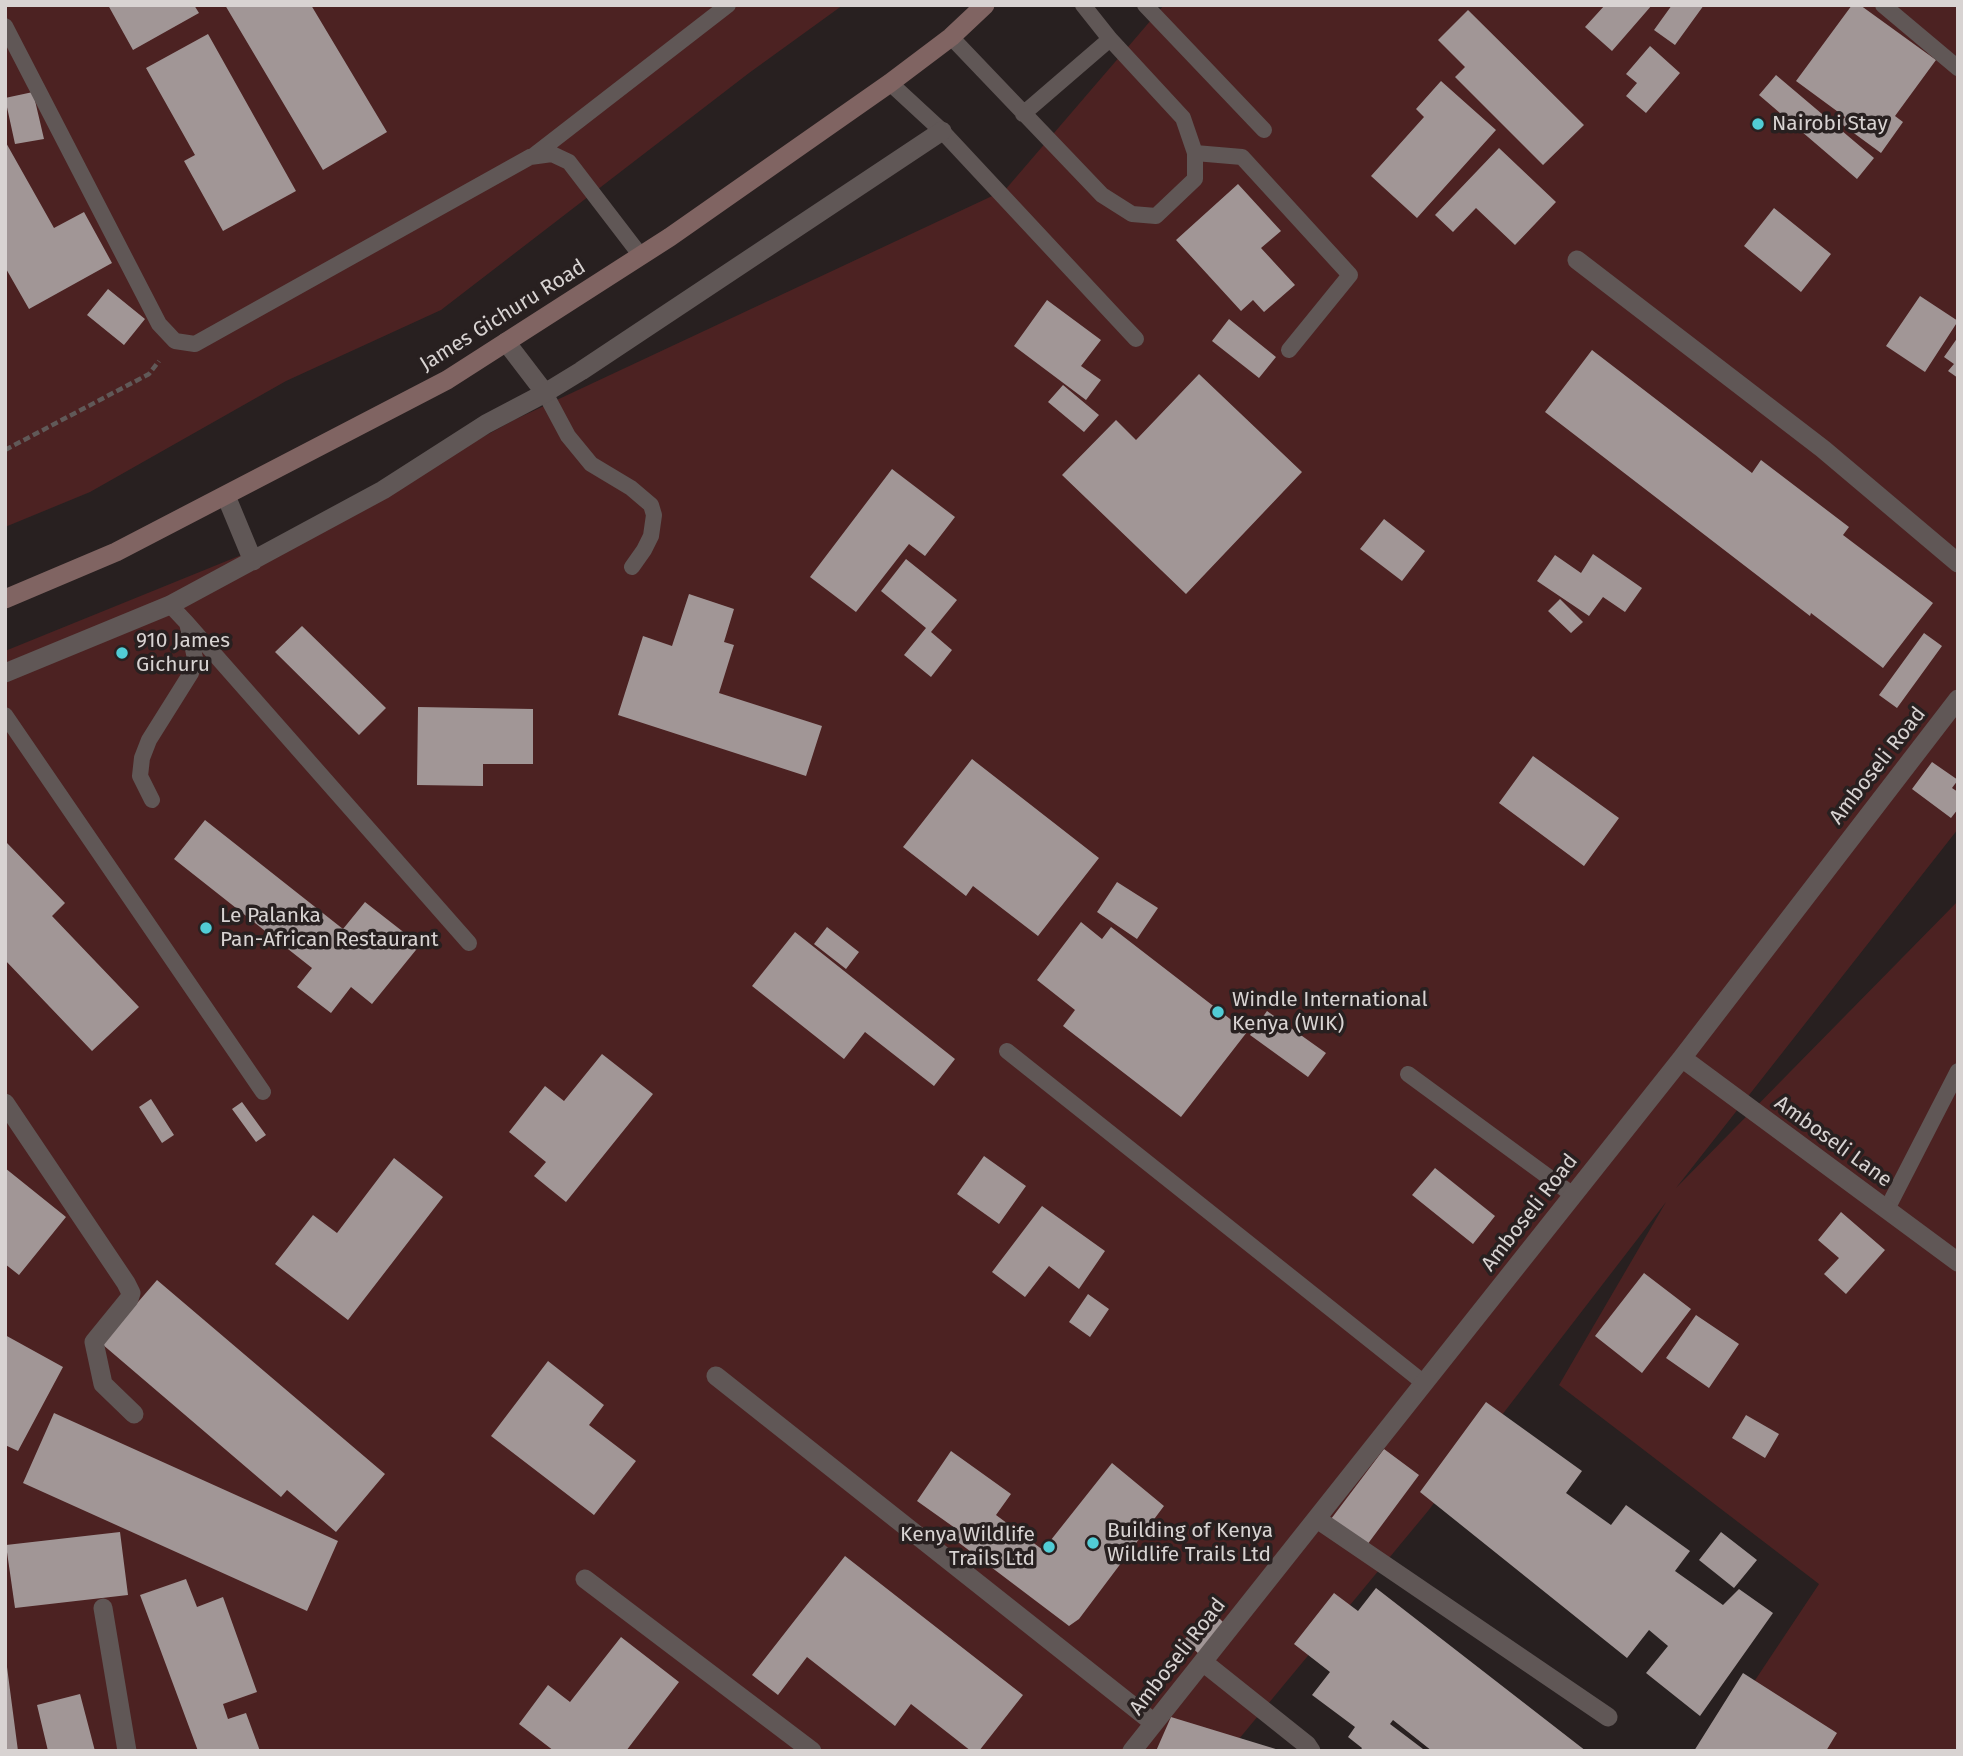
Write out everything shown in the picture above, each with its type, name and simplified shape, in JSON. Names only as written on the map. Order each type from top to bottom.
[{"type":"main road","name":"James Gichuru Road","points":[[5,599],[116,552],[447,380],[641,256],[890,83],[951,37],[985,5]]},
{"type":"street","points":[[5,673],[170,605],[383,490],[486,424],[592,364],[942,131]]},
{"type":"street","points":[[1577,260],[1823,449],[1958,563]]},
{"type":"street","points":[[506,342],[545,393]]},
{"type":"street","points":[[226,496],[253,561]]},
{"type":"street","name":"Amboseli Road","points":[[1132,1751],[1682,1058],[1958,699]]},
{"type":"street","name":"Amboseli Lane","points":[[1682,1058],[1958,1262]]},
{"type":"street","points":[[5,1103],[131,1293],[94,1342],[103,1384],[134,1415]]},
{"type":"street","points":[[716,1376],[1154,1723]]},
{"type":"street","points":[[1317,1519],[1608,1717]]},
{"type":"street","points":[[585,1579],[812,1751]]},
{"type":"street","points":[[103,1608],[127,1751]]},
{"type":"street","points":[[1203,1662],[1311,1751]]},
{"type":"lane","points":[[5,26],[159,324],[175,341],[195,344],[530,158],[728,5]]},
{"type":"lane","points":[[951,37],[1102,195],[1132,214],[1156,216],[1195,179],[1195,153],[1184,118],[1110,39],[1083,5]]},
{"type":"lane","points":[[1146,5],[1264,130]]},
{"type":"lane","points":[[1883,5],[1958,68]]},
{"type":"lane","points":[[1023,114],[1110,39]]},
{"type":"lane","points":[[890,83],[942,131],[1136,339]]},
{"type":"lane","points":[[1195,153],[1242,157],[1350,275],[1289,350]]},
{"type":"lane","points":[[530,158],[552,154],[569,162],[641,256]]},
{"type":"lane","points":[[545,393],[568,436],[591,464],[631,488],[651,505],[654,516],[651,536],[645,550],[632,567]]},
{"type":"lane","points":[[170,605],[469,943]]},
{"type":"lane","points":[[152,800],[140,776],[142,758],[149,740],[191,673],[195,658],[187,623]]},
{"type":"lane","points":[[5,715],[263,1093]]},
{"type":"lane","points":[[1007,1051],[1424,1383]]},
{"type":"lane","points":[[1887,1209],[1958,1071]]},
{"type":"lane","points":[[1408,1074],[1573,1195]]},
{"type":"path","points":[[5,450],[149,374],[175,341]]},
{"type":"shaded area","points":[[5,5],[843,5],[749,73],[441,310],[286,381],[90,492],[5,527]]},
{"type":"shaded area","points":[[1164,5],[1958,5],[1958,829],[1676,1188],[1958,901],[1958,1751],[1708,1751],[1819,1584],[1559,1385],[1666,1202],[1428,1511],[1229,1751],[5,1751],[5,651],[340,515],[514,420],[1005,190]]},
{"type":"building","points":[[108,5],[194,5],[199,13],[133,50]]},
{"type":"building","points":[[225,5],[311,5],[387,132],[323,170]]},
{"type":"building","points":[[1605,5],[1652,5],[1612,51],[1585,27]]},
{"type":"building","points":[[1672,5],[1704,5],[1675,45],[1654,30]]},
{"type":"building","points":[[1852,5],[1860,5],[1936,60],[1895,116],[1903,122],[1881,153],[1840,123],[1845,117],[1796,81]]},
{"type":"building","points":[[1468,10],[1584,125],[1543,165],[1455,77],[1465,67],[1438,40]]},
{"type":"building","points":[[208,34],[296,191],[223,231],[184,161],[195,155],[146,68]]},
{"type":"building","points":[[1650,46],[1680,73],[1646,113],[1626,96],[1637,83],[1626,74]]},
{"type":"building","points":[[1776,75],[1874,158],[1857,179],[1759,95]]},
{"type":"building","points":[[1441,81],[1496,130],[1417,218],[1371,176],[1424,117],[1416,109]]},
{"type":"building","points":[[33,92],[44,139],[15,144],[5,98]]},
{"type":"building","points":[[5,141],[54,228],[84,212],[112,263],[29,309],[5,267]]},
{"type":"building","points":[[1499,148],[1556,202],[1515,245],[1476,208],[1453,232],[1435,215]]},
{"type":"building","points":[[1238,184],[1281,231],[1261,248],[1295,285],[1264,312],[1253,300],[1241,311],[1176,240]]},
{"type":"building","points":[[1774,208],[1831,254],[1801,292],[1744,246]]},
{"type":"building","points":[[108,289],[145,319],[124,345],[87,315]]},
{"type":"building","points":[[1920,296],[1958,321],[1925,372],[1886,346]]},
{"type":"building","points":[[1047,300],[1101,340],[1081,366],[1101,380],[1086,400],[1014,346]]},
{"type":"building","points":[[1229,319],[1276,357],[1259,378],[1212,341]]},
{"type":"building","points":[[1958,337],[1958,378],[1948,371],[1954,364],[1944,357]]},
{"type":"building","points":[[1592,350],[1752,473],[1761,460],[1849,527],[1843,535],[1933,603],[1883,668],[1811,613],[1810,616],[1545,412]]},
{"type":"building","points":[[1199,374],[1302,472],[1186,594],[1062,475],[1116,420],[1136,440]]},
{"type":"building","points":[[1063,385],[1099,415],[1084,432],[1048,402]]},
{"type":"building","points":[[892,469],[955,517],[925,556],[909,544],[856,612],[810,577]]},
{"type":"building","points":[[1384,519],[1425,551],[1402,581],[1360,549]]},
{"type":"building","points":[[1593,554],[1642,588],[1625,612],[1603,597],[1589,616],[1537,581],[1555,555],[1581,573]]},
{"type":"building","points":[[906,559],[957,600],[931,632],[952,650],[931,677],[904,655],[926,628],[881,591]]},
{"type":"building","points":[[689,594],[734,609],[724,642],[734,645],[719,693],[822,726],[806,776],[618,715],[643,636],[672,646]]},
{"type":"building","points":[[1560,599],[1583,622],[1571,633],[1548,611]]},
{"type":"building","points":[[302,626],[386,708],[359,735],[275,652]]},
{"type":"building","points":[[1924,633],[1942,646],[1897,708],[1879,695]]},
{"type":"building","points":[[418,707],[533,709],[533,764],[483,764],[483,786],[417,785]]},
{"type":"building","points":[[1533,756],[1619,818],[1584,866],[1499,803]]},
{"type":"building","points":[[972,759],[1099,858],[1038,936],[973,886],[966,896],[903,847]]},
{"type":"building","points":[[1932,762],[1958,780],[1952,788],[1958,792],[1958,809],[1951,818],[1912,789]]},
{"type":"building","points":[[205,820],[343,929],[365,902],[420,945],[372,1004],[351,987],[331,1013],[297,987],[312,968],[174,859]]},
{"type":"building","points":[[7,843],[65,903],[52,916],[139,1007],[92,1051],[5,960]]},
{"type":"building","points":[[1117,882],[1158,908],[1137,939],[1097,912]]},
{"type":"building","points":[[1081,922],[1102,939],[1111,927],[1247,1032],[1181,1117],[1063,1026],[1075,1010],[1037,980]]},
{"type":"building","points":[[827,927],[859,952],[846,969],[814,944]]},
{"type":"building","points":[[795,932],[955,1059],[934,1086],[865,1032],[844,1059],[752,986]]},
{"type":"building","points":[[1267,1011],[1326,1053],[1308,1077],[1250,1035]]},
{"type":"building","points":[[602,1054],[653,1094],[566,1202],[534,1176],[546,1162],[509,1132],[545,1086],[564,1101]]},
{"type":"building","points":[[151,1099],[174,1135],[162,1143],[139,1107]]},
{"type":"building","points":[[242,1102],[266,1135],[256,1142],[232,1109]]},
{"type":"building","points":[[984,1156],[1026,1186],[999,1224],[957,1194]]},
{"type":"building","points":[[394,1158],[443,1197],[348,1320],[275,1264],[313,1215],[337,1233]]},
{"type":"building","points":[[5,1168],[66,1217],[19,1275],[5,1264]]},
{"type":"building","points":[[1435,1168],[1495,1216],[1473,1244],[1412,1195]]},
{"type":"building","points":[[1042,1206],[1105,1251],[1079,1289],[1049,1266],[1025,1297],[992,1272]]},
{"type":"building","points":[[1841,1212],[1885,1250],[1846,1294],[1824,1274],[1839,1258],[1818,1240]]},
{"type":"building","points":[[1644,1273],[1691,1309],[1642,1373],[1595,1336]]},
{"type":"building","points":[[157,1280],[385,1474],[336,1532],[287,1490],[281,1497],[102,1344]]},
{"type":"building","points":[[1088,1294],[1109,1309],[1090,1337],[1069,1322]]},
{"type":"building","points":[[1696,1315],[1739,1344],[1709,1388],[1666,1358]]},
{"type":"building","points":[[5,1335],[63,1367],[18,1451],[5,1445]]},
{"type":"building","points":[[548,1361],[604,1405],[589,1425],[636,1461],[594,1515],[491,1436]]},
{"type":"building","points":[[1486,1402],[1582,1471],[1566,1493],[1611,1525],[1626,1505],[1690,1551],[1675,1571],[1723,1605],[1739,1589],[1773,1613],[1700,1716],[1646,1673],[1668,1646],[1649,1630],[1627,1658],[1420,1492]]},
{"type":"building","points":[[54,1413],[338,1541],[307,1611],[23,1483]]},
{"type":"building","points":[[1746,1415],[1779,1434],[1765,1458],[1732,1438]]},
{"type":"building","points":[[1384,1449],[1419,1475],[1367,1545],[1331,1519]]},
{"type":"building","name":"Building of Kenya Wildlife Trails Ltd","points":[[951,1451],[1011,1494],[996,1515],[1043,1550],[1112,1463],[1164,1506],[1079,1619],[1069,1626],[950,1536],[955,1528],[917,1501]]},
{"type":"building","points":[[120,1532],[128,1595],[15,1608],[6,1545]]},
{"type":"building","points":[[1721,1532],[1757,1560],[1734,1588],[1699,1560]]},
{"type":"building","points":[[845,1556],[1023,1695],[979,1751],[971,1751],[911,1704],[895,1726],[807,1657],[778,1695],[752,1675]]},
{"type":"building","points":[[186,1579],[197,1607],[223,1597],[257,1692],[223,1704],[228,1719],[246,1713],[260,1751],[198,1751],[140,1595]]},
{"type":"building","points":[[1376,1588],[1586,1751],[1432,1751],[1393,1720],[1390,1724],[1423,1749],[1422,1751],[1360,1751],[1362,1748],[1348,1737],[1355,1727],[1312,1695],[1330,1672],[1294,1644],[1334,1593],[1358,1611]]},
{"type":"building","points":[[1212,1611],[1227,1626],[1199,1654],[1184,1640]]},
{"type":"building","points":[[621,1637],[679,1682],[626,1751],[554,1751],[519,1724],[548,1685],[570,1702]]},
{"type":"building","points":[[7,1667],[18,1751],[5,1751]]},
{"type":"building","points":[[1743,1673],[1837,1733],[1826,1751],[1694,1751]]},
{"type":"building","points":[[80,1694],[95,1751],[48,1751],[37,1705]]},
{"type":"building","points":[[1171,1717],[1279,1750],[1279,1751],[1156,1751]]},
{"type":"place","name":"Nairobi Stay","points":[[1758,124]]},
{"type":"place","name":"910 James Gichuru","points":[[122,653]]},
{"type":"place","name":"Le Palanka Pan-African Restaurant","points":[[206,928]]},
{"type":"place","name":"Windle International Kenya (WIK)","points":[[1218,1012]]},
{"type":"place","name":"Building of Kenya Wildlife Trails Ltd","points":[[1093,1543]]},
{"type":"place","name":"Kenya Wildlife Trails Ltd","points":[[1049,1547]]}]
